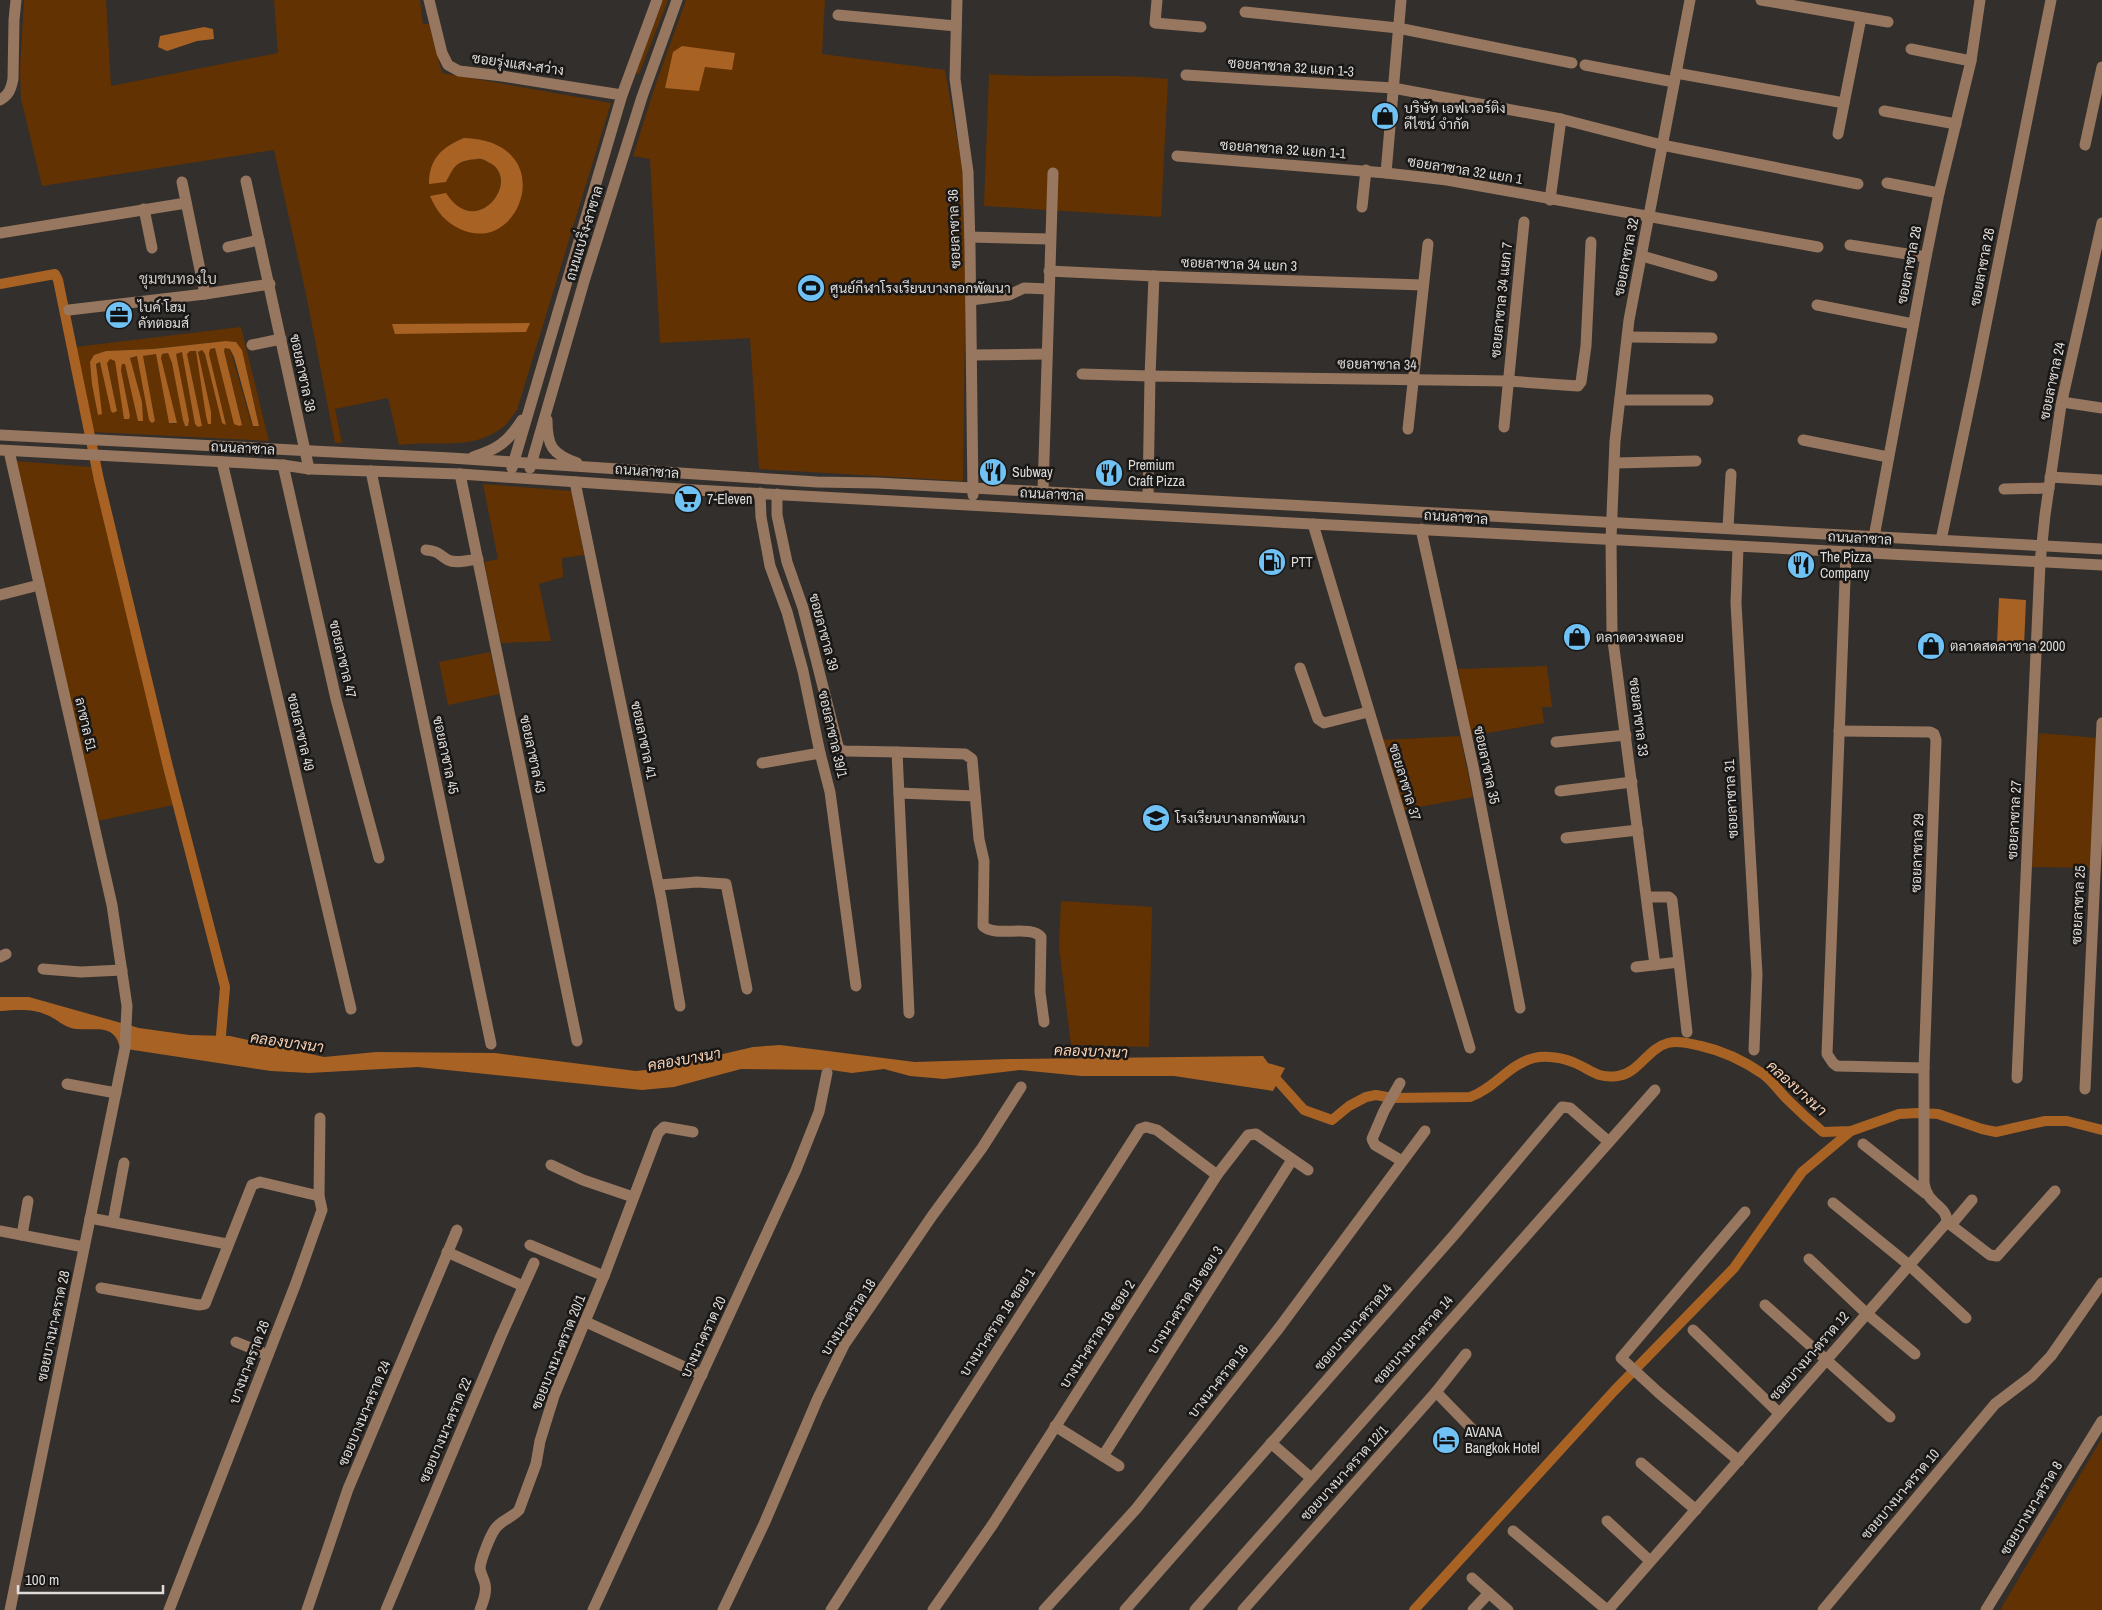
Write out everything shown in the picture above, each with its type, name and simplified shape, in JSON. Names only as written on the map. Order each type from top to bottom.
[{"type":"street","points":[[0,100],[6,96],[11,88],[13,79],[16,0]]},
{"type":"street","name":"ซอยรุ่งแสง-สว่าง","points":[[429,0],[442,53],[448,65],[460,72],[502,76],[622,95]]},
{"type":"street","name":"ถนนแบริ่ง-ลาซาล","points":[[510,477],[622,95],[657,0]]},
{"type":"street","name":"ถนนแบริ่ง-ลาซาล","points":[[527,478],[585,278],[646,86],[677,0]]},
{"type":"street","name":"ซอยลาซาล 36","points":[[957,0],[955,79],[968,172],[973,504]]},
{"type":"street","points":[[1157,0],[1155,23],[1200,27]]},
{"type":"street","name":"ซอยลาซาล 32 แยก 1","points":[[1401,0],[1386,172],[1447,180],[1818,247]]},
{"type":"street","name":"ซอยลาซาล 32","points":[[1613,522],[1615,463],[1629,320],[1690,0]]},
{"type":"street","points":[[1761,0],[1888,22]]},
{"type":"street","name":"ซอยลาซาล 28","points":[[1874,537],[1926,257],[1939,193],[1971,61],[1980,0]]},
{"type":"street","name":"ซอยลาซาล 26","points":[[1941,540],[2051,0]]},
{"type":"street","points":[[1245,12],[1398,28],[1572,62]]},
{"type":"street","points":[[838,15],[956,26]]},
{"type":"street","points":[[1838,134],[1861,18]]},
{"type":"street","points":[[1911,49],[1971,61]]},
{"type":"street","points":[[1585,66],[1675,77],[1844,103]]},
{"type":"street","points":[[2085,145],[2102,67]]},
{"type":"street","name":"ซอยลาซาล 32 แยก 1-3","points":[[1186,75],[1393,88],[1561,119],[1662,145],[1858,184]]},
{"type":"street","points":[[628,80],[646,86]]},
{"type":"street","points":[[1884,111],[1956,124]]},
{"type":"street","points":[[1550,200],[1561,119]]},
{"type":"street","name":"ซอยลาซาล 32 แยก 1-1","points":[[1177,156],[1386,172]]},
{"type":"street","points":[[1362,207],[1366,170]]},
{"type":"street","points":[[1043,492],[1053,173]]},
{"type":"street","name":"ซอยลาซาล 38","points":[[246,181],[309,469]]},
{"type":"street","points":[[182,182],[205,294]]},
{"type":"street","points":[[1886,183],[1939,193]]},
{"type":"street","points":[[0,233],[186,203]]},
{"type":"street","points":[[144,209],[152,248]]},
{"type":"street","name":"ซอยลาซาล 34 แยก 7","points":[[1504,427],[1524,222]]},
{"type":"street","name":"ซอยลาซาล 24","points":[[2042,545],[2062,402],[2102,223]]},
{"type":"street","points":[[970,237],[1050,239]]},
{"type":"street","points":[[228,247],[259,240]]},
{"type":"street","name":"ซอยลาซาล 34","points":[[1082,374],[1508,382],[1578,386],[1581,382],[1586,346],[1591,242]]},
{"type":"street","points":[[1408,429],[1428,244]]},
{"type":"street","points":[[1850,245],[1926,257]]},
{"type":"street","points":[[1642,256],[1712,276]]},
{"type":"street","name":"ซอยลาซาล 34 แยก 3","points":[[1050,271],[1423,285]]},
{"type":"street","points":[[1148,497],[1154,276]]},
{"type":"street","points":[[69,310],[205,294],[270,284]]},
{"type":"street","points":[[971,300],[1009,295],[1024,288],[1049,288]]},
{"type":"street","points":[[1817,305],[1913,324]]},
{"type":"street","points":[[1628,337],[1712,338]]},
{"type":"street","points":[[252,345],[281,339]]},
{"type":"street","points":[[972,355],[1047,354]]},
{"type":"street","points":[[551,396],[548,436],[554,452],[566,459],[596,467]]},
{"type":"street","points":[[451,458],[472,457],[498,448],[509,439],[517,428],[533,398]]},
{"type":"street","points":[[1620,400],[1708,400]]},
{"type":"street","points":[[2062,402],[2102,408]]},
{"type":"street","name":"ถนนลาซาล","points":[[0,435],[451,458],[817,482],[877,483],[2102,548]]},
{"type":"street","points":[[1803,440],[1888,458]]},
{"type":"street","name":"ถนนลาซาล","points":[[4,450],[283,465],[309,469],[460,474],[1312,524],[2102,566]]},
{"type":"street","name":"ลาซาล 51","points":[[4,450],[39,585],[112,905],[127,1006],[125,1048]]},
{"type":"street","points":[[358,453],[359,470]]},
{"type":"street","points":[[1615,463],[1696,460]]},
{"type":"street","name":"ซอยลาซาล 49","points":[[222,462],[351,1009]]},
{"type":"street","name":"ซอยลาซาล 47","points":[[283,465],[336,699],[380,858]]},
{"type":"street","name":"ซอยลาซาล 45","points":[[372,471],[491,1044]]},
{"type":"street","name":"ซอยลาซาล 43","points":[[460,474],[577,1041]]},
{"type":"street","points":[[1728,528],[1731,474]]},
{"type":"street","points":[[2004,489],[2050,483],[2102,480]]},
{"type":"street","name":"ซอยลาซาล 41","points":[[575,482],[659,885],[680,1006]]},
{"type":"street","points":[[816,496],[817,482]]},
{"type":"street","name":"ซอยลาซาล 39/1","points":[[760,493],[761,517],[770,566],[787,612],[803,671],[830,792],[856,986]]},
{"type":"street","name":"ซอยลาซาล 39","points":[[777,494],[778,515],[787,562],[803,608],[840,750],[970,755],[984,861],[983,926],[993,930],[1034,933],[1040,937],[1040,992],[1044,1022]]},
{"type":"street","name":"ซอยลาซาล 33","points":[[1613,522],[1612,633],[1647,897],[1654,965]]},
{"type":"street","name":"ซอยลาซาล 37","points":[[1312,524],[1470,1048]]},
{"type":"street","name":"ซอยลาซาล 35","points":[[1421,529],[1473,766],[1520,1008]]},
{"type":"street","name":"ซอยลาซาล 27","points":[[2017,1078],[2042,545]]},
{"type":"street","name":"ซอยลาซาล 31","points":[[1738,547],[1736,603],[1757,974],[1754,1050]]},
{"type":"street","points":[[426,550],[438,551],[448,560],[456,562],[478,559]]},
{"type":"street","points":[[1846,553],[1826,1054],[1837,1066],[1924,1068]]},
{"type":"street","points":[[0,595],[39,585]]},
{"type":"street","points":[[1300,668],[1320,722],[1324,723],[1368,712]]},
{"type":"street","name":"ซอยลาซาล 25","points":[[2085,1089],[2102,723]]},
{"type":"street","name":"ซอยลาซาล 29","points":[[1839,731],[1930,732],[1934,734],[1936,740],[1924,1068],[1925,1193]]},
{"type":"street","points":[[1556,742],[1626,735]]},
{"type":"street","points":[[897,752],[909,1013]]},
{"type":"street","points":[[762,763],[820,753]]},
{"type":"street","points":[[1560,791],[1632,782]]},
{"type":"street","points":[[899,793],[975,796]]},
{"type":"street","points":[[1566,838],[1638,830]]},
{"type":"street","points":[[659,885],[697,882],[726,884],[747,989]]},
{"type":"street","points":[[1647,897],[1669,897],[1672,900],[1687,1032]]},
{"type":"street","points":[[1636,968],[1679,962]]},
{"type":"street","points":[[43,969],[81,972],[122,970]]},
{"type":"street","name":"ซอยบางนา-ตราด 28","points":[[10,1610],[125,1048]]},
{"type":"street","name":"บางนา-ตราด 20","points":[[593,1610],[796,1170],[819,1112],[827,1073]]},
{"type":"street","points":[[1400,1083],[1384,1111],[1373,1137],[1374,1144],[1402,1162]]},
{"type":"street","points":[[67,1084],[116,1093]]},
{"type":"street","name":"บางนา-ตราด 18","points":[[723,1610],[764,1524],[818,1398],[844,1345],[932,1216],[982,1148],[1022,1087]]},
{"type":"street","name":"ซอยบางนา-ตราด 14","points":[[1195,1610],[1655,1090]]},
{"type":"street","name":"ซอยบางนา-ตราด14","points":[[1124,1610],[1562,1107],[1570,1108],[1609,1142]]},
{"type":"street","name":"บางนา-ตราด 26","points":[[169,1610],[322,1210],[320,1196],[320,1118]]},
{"type":"street","name":"ซอยบางนา-ตราด 20/1","points":[[480,1610],[486,1594],[486,1586],[480,1570],[481,1563],[495,1529],[500,1523],[514,1516],[519,1510],[536,1464],[540,1441],[554,1396],[586,1322],[661,1129],[664,1127],[693,1132]]},
{"type":"street","name":"บางนา-ตราด 16 ซอย 1","points":[[831,1610],[1140,1129],[1146,1127],[1156,1130],[1217,1175]]},
{"type":"street","name":"บางนา-ตราด 16","points":[[1044,1610],[1136,1509],[1279,1328],[1425,1131]]},
{"type":"street","name":"บางนา-ตราด 16 ซอย 2","points":[[933,1610],[993,1524],[1217,1175],[1248,1135],[1256,1134],[1308,1170]]},
{"type":"street","points":[[1863,1144],[1925,1193],[1945,1213],[1949,1223],[1990,1255],[1997,1256],[2055,1191]]},
{"type":"street","name":"บางนา-ตราด 16 ซอย 3","points":[[1103,1456],[1292,1160]]},
{"type":"street","points":[[113,1222],[124,1163]]},
{"type":"street","points":[[551,1165],[588,1183],[633,1198]]},
{"type":"street","points":[[101,1288],[199,1305],[205,1304],[227,1244],[252,1185],[260,1182],[320,1196]]},
{"type":"street","name":"ซอยบางนา-ตราด 12","points":[[1607,1610],[1739,1461],[1866,1313],[1972,1200]]},
{"type":"street","points":[[22,1235],[28,1201]]},
{"type":"street","points":[[1833,1203],[1909,1266],[1966,1318]]},
{"type":"street","points":[[1739,1461],[1621,1358],[1745,1212]]},
{"type":"street","points":[[90,1218],[227,1244]]},
{"type":"street","name":"ซอยบางนา-ตราด 24","points":[[308,1610],[348,1489],[457,1230]]},
{"type":"street","points":[[0,1231],[84,1247]]},
{"type":"street","points":[[530,1246],[604,1276]]},
{"type":"street","points":[[447,1252],[523,1286]]},
{"type":"street","points":[[1809,1259],[1866,1313],[1915,1354]]},
{"type":"street","name":"ซอยบางนา-ตราด 22","points":[[386,1610],[534,1263]]},
{"type":"street","name":"ซอยบางนา-ตราด 10","points":[[1823,1610],[1995,1404],[2032,1376],[2051,1356],[2102,1282]]},
{"type":"street","points":[[1765,1305],[1890,1417]]},
{"type":"street","points":[[586,1322],[702,1375]]},
{"type":"street","points":[[1693,1330],[1779,1413]]},
{"type":"street","points":[[236,1342],[268,1355]]},
{"type":"street","name":"ซอยบางนา-ตราด 12/1","points":[[1243,1610],[1436,1392],[1466,1354]]},
{"type":"street","points":[[1436,1392],[1476,1433]]},
{"type":"street","name":"ซอยบางนา-ตราด 8","points":[[1986,1610],[2102,1421]]},
{"type":"street","points":[[1055,1426],[1119,1466]]},
{"type":"street","points":[[1271,1443],[1311,1478]]},
{"type":"street","points":[[1641,1463],[1696,1510]]},
{"type":"street","points":[[1607,1521],[1650,1561]]},
{"type":"street","points":[[1513,1531],[1607,1610]]},
{"type":"street","points":[[1472,1578],[1508,1610]]},
{"type":"street","points":[[1473,1610],[1489,1593]]},
{"type":"shaded area","points":[[24,0],[106,0],[111,86],[278,53],[274,0],[420,0],[423,24],[429,24],[442,73],[611,103],[517,410],[502,428],[478,440],[399,445],[388,398],[335,409],[342,443],[335,443],[306,294],[274,150],[42,186],[21,99],[20,69]],"holes":[[[464,138],[524,182],[471,234],[446,193],[458,206],[471,211],[482,209],[492,202],[499,192],[501,180],[498,170],[482,159],[465,161],[454,168],[445,182]]]},
{"type":"shaded area","points":[[663,0],[668,0],[639,74],[636,73]]},
{"type":"shaded area","name":"ศูนย์กีฬาโรงเรียนบางกอกพัฒนา","points":[[686,0],[825,0],[822,54],[945,70],[963,172],[966,237],[963,481],[759,469],[750,338],[660,343],[650,159],[633,156],[653,92]]},
{"type":"shaded area","points":[[204,27],[213,29],[214,39],[197,41],[167,51],[158,47],[160,36]]},
{"type":"shaded area","points":[[682,46],[735,53],[732,70],[705,67],[699,91],[665,88],[673,52]]},
{"type":"shaded area","points":[[989,74],[1124,76],[1168,79],[1161,217],[984,206]]},
{"type":"shaded area","points":[[464,138],[494,144],[513,158],[522,176],[522,196],[514,214],[500,227],[482,234],[460,229],[450,223],[435,207],[430,196],[446,193],[458,206],[471,211],[482,209],[492,202],[499,192],[501,180],[498,170],[483,159],[460,163],[446,182],[429,184],[431,168],[438,155],[449,145]]},
{"type":"shaded area","points":[[530,323],[526,332],[395,334],[392,324]]},
{"type":"shaded area","points":[[241,327],[269,441],[93,432],[75,347]],"holes":[[[226,341],[236,342],[242,350],[259,425],[253,426],[251,422],[230,349],[225,348],[224,351],[242,424],[239,426],[215,348],[210,349],[209,354],[221,411],[226,421],[222,423],[205,354],[202,350],[198,352],[211,412],[196,351],[190,351],[187,354],[202,426],[198,427],[195,424],[183,352],[175,354],[189,420],[185,426],[172,363],[168,353],[162,354],[161,358],[176,423],[174,424],[169,422],[156,354],[143,356],[155,421],[149,420],[138,356],[130,358],[142,402],[140,423],[125,364],[122,364],[121,370],[130,416],[128,419],[115,361],[110,358],[107,363],[117,411],[100,362],[96,364],[97,372],[94,355],[106,351],[153,349]]]},
{"type":"shaded area","points":[[226,341],[236,342],[242,350],[259,426],[253,426],[234,357],[230,349],[225,348],[224,351],[242,425],[234,424],[215,348],[210,349],[209,354],[226,425],[222,423],[205,354],[202,350],[198,352],[211,412],[211,424],[208,424],[206,416],[196,351],[190,351],[187,354],[202,426],[198,427],[195,424],[182,352],[176,354],[189,420],[188,426],[185,426],[183,420],[172,363],[168,353],[162,354],[161,358],[177,423],[169,423],[156,354],[143,356],[155,421],[152,423],[149,420],[137,356],[130,358],[142,402],[143,421],[138,421],[125,364],[122,364],[121,370],[130,416],[129,419],[124,419],[115,361],[110,359],[107,363],[117,411],[113,413],[111,411],[100,362],[96,364],[102,414],[98,415],[90,362],[94,355],[106,351],[153,349]]},
{"type":"shaded area","points":[[15,461],[92,467],[174,805],[97,821]]},
{"type":"shaded area","points":[[483,484],[572,491],[584,555],[562,558],[563,577],[539,584],[551,641],[501,643],[484,562],[498,559]]},
{"type":"shaded area","points":[[1999,598],[2026,600],[2024,646],[1997,645]]},
{"type":"shaded area","points":[[490,652],[500,694],[448,705],[439,662]]},
{"type":"shaded area","points":[[1547,666],[1552,707],[1542,707],[1544,723],[1470,736],[1458,669]]},
{"type":"shaded area","points":[[2039,733],[2097,738],[2090,868],[2032,867]]},
{"type":"shaded area","points":[[1460,736],[1473,797],[1403,810],[1382,740]]},
{"type":"shaded area","points":[[1061,901],[1152,907],[1149,1047],[1071,1045],[1059,947]]},
{"type":"shaded area","points":[[0,997],[29,997],[139,1028],[189,1035],[230,1036],[324,1057],[376,1052],[495,1053],[636,1071],[663,1068],[753,1047],[780,1045],[915,1062],[1263,1056],[1268,1063],[1285,1068],[1273,1091],[1174,1076],[1081,1076],[1020,1070],[944,1079],[910,1076],[884,1069],[852,1073],[831,1070],[741,1069],[674,1087],[642,1090],[418,1067],[309,1073],[271,1071],[120,1048],[113,1034],[101,1029],[71,1028],[50,1016],[36,1011],[0,1011]]},
{"type":"shaded area","points":[[2102,1438],[2102,1610],[2000,1610]]},
{"type":"waterway","points":[[0,284],[55,274],[58,280],[99,480],[168,767],[225,987],[220,1047]]},
{"type":"waterway","name":"คลองบางนา","points":[[1266,1077],[1277,1080],[1304,1110],[1332,1120],[1349,1106],[1366,1097],[1376,1095],[1392,1098],[1470,1097],[1487,1088],[1525,1061],[1539,1057],[1560,1058],[1600,1075],[1618,1076],[1638,1066],[1661,1046],[1672,1042],[1680,1042],[1718,1051],[1756,1069],[1767,1077],[1786,1098],[1823,1132],[1851,1131],[1899,1114],[1917,1113],[1938,1114],[1996,1132],[2045,1121],[2067,1121],[2102,1130]]},
{"type":"waterway","points":[[1414,1610],[1614,1391],[1734,1268],[1802,1172],[1851,1131]]},
{"type":"place","name":"บริษัท เอฟเวอร์ติง ดีไซน์ จำกัด","points":[[1385,116]]},
{"type":"place","name":"ศูนย์กีฬาโรงเรียนบางกอกพัฒนา","points":[[811,288]]},
{"type":"place","name":"ไบค์ โฮม คัทตอมส์","points":[[119,315]]},
{"type":"place","name":"Subway","points":[[993,472]]},
{"type":"place","name":"Premium Craft Pizza","points":[[1109,473]]},
{"type":"place","name":"7-Eleven","points":[[688,499]]},
{"type":"place","name":"PTT","points":[[1272,562]]},
{"type":"place","name":"The Pizza Company","points":[[1801,565]]},
{"type":"place","name":"ตลาดดวงพลอย","points":[[1577,637]]},
{"type":"place","name":"ตลาดสดลาซาล 2000","points":[[1931,646]]},
{"type":"place","name":"โรงเรียนบางกอกพัฒนา","points":[[1156,818]]},
{"type":"place","name":"AVANA Bangkok Hotel","points":[[1446,1440]]},
{"type":"district","name":"ชุมชนทองใบ","points":[[178,278]]}]
